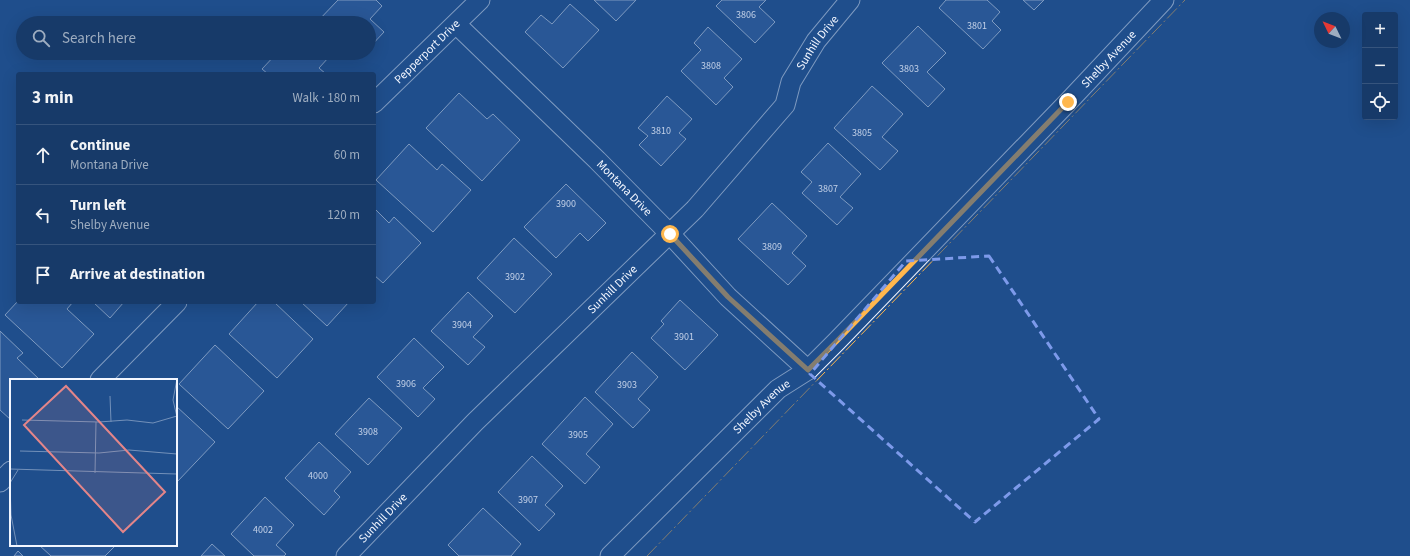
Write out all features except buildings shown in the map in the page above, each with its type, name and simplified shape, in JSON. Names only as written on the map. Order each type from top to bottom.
[{"type":"street","name":"Pepperport Drive","points":[[376,101],[480,0]]},
{"type":"street","name":"Sunhill Drive","points":[[346,556],[475,422],[695,209],[785,105],[791,82],[816,41],[850,0]]},
{"type":"street","name":"Shelby Avenue","points":[[610,556],[778,389],[808,370],[837,341],[1068,102],[1164,0]]},
{"type":"street","name":"Montana Drive","points":[[456,24],[597,160],[670,234],[728,297],[808,370]]},
{"type":"street","points":[[101,379],[175,304]]},
{"type":"street","points":[[0,482],[10,472]]},
{"type":"highlighted area","points":[[989,256],[1099,419],[975,522],[810,374],[906,261]]},
{"type":"power","points":[[647,556],[1185,0]]},
{"type":"route","points":[[670,234],[728,297],[808,370],[1068,102]]}]
